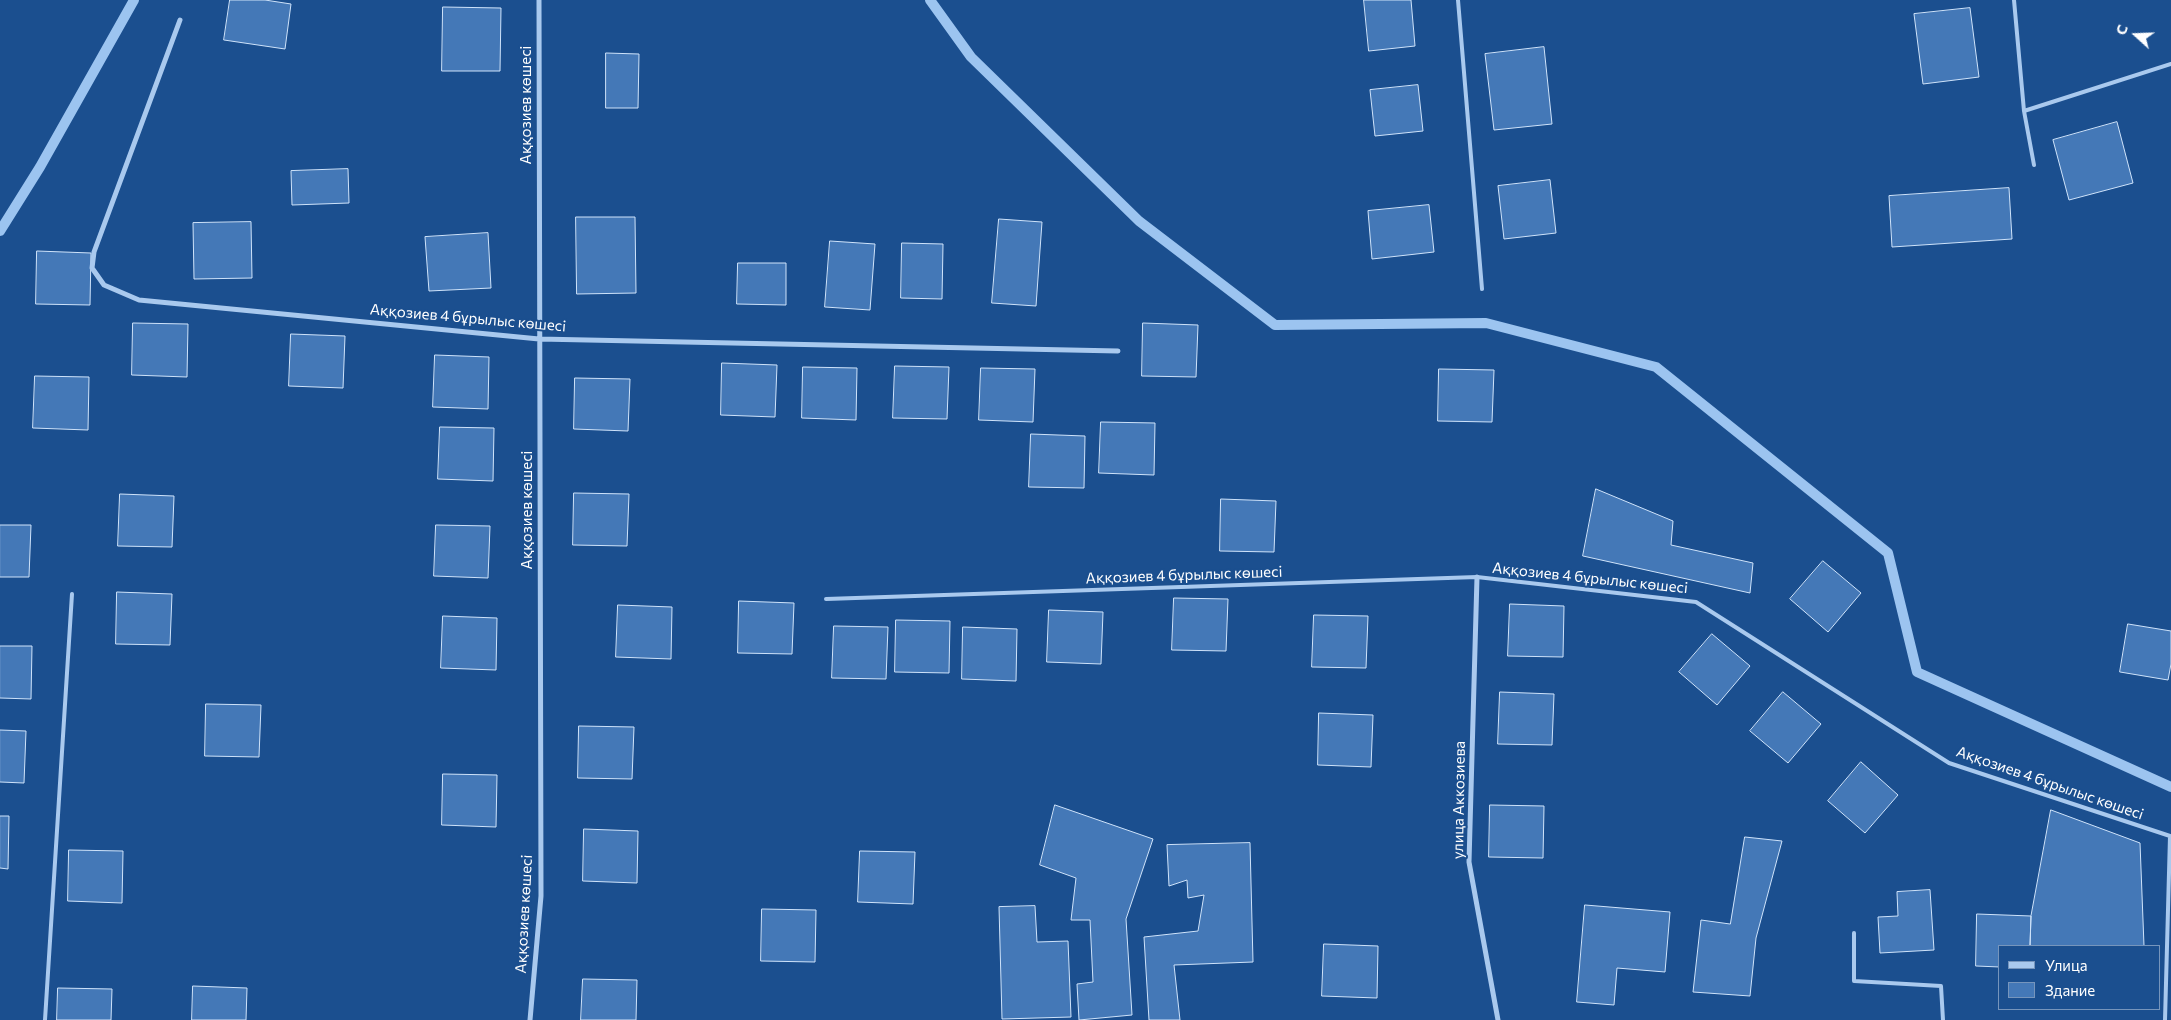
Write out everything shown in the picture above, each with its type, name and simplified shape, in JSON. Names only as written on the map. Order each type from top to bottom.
[{"type":"street","name":"Аққозиев көшесі","points":[[530,1020],[541,896],[539,0]]},
{"type":"street","name":"Аққозиев 4 бұрылыс көшесі","points":[[180,20],[94,252],[92,268],[104,285],[140,300],[539,339],[1118,352]]},
{"type":"street","name":"улица Аккозиева","points":[[1477,577],[1469,862],[1498,1020]]},
{"type":"lane","points":[[1458,0],[1482,289]]},
{"type":"lane","points":[[2014,0],[2024,111],[2034,165]]},
{"type":"lane","points":[[2024,111],[2171,64]]},
{"type":"lane","name":"Аққозиев 4 бұрылыс көшесі","points":[[826,599],[1477,577],[1696,602],[1949,763],[2170,836],[2165,1020]]},
{"type":"lane","points":[[45,1020],[72,594]]},
{"type":"lane","points":[[1854,933],[1854,981],[1941,986],[1943,1020]]},
{"type":"building","points":[[230,0],[265,0],[291,4],[285,49],[224,40]]},
{"type":"building","points":[[1364,0],[1411,0],[1415,46],[1369,51]]},
{"type":"building","points":[[443,7],[501,8],[500,71],[442,71]]},
{"type":"building","points":[[1970,8],[1979,77],[1923,84],[1914,14]]},
{"type":"building","points":[[1544,47],[1552,124],[1494,130],[1485,54]]},
{"type":"building","points":[[606,53],[639,54],[638,108],[606,108]]},
{"type":"building","points":[[1418,85],[1423,131],[1375,136],[1370,90]]},
{"type":"building","points":[[2117,122],[2133,183],[2069,200],[2053,140]]},
{"type":"building","points":[[348,169],[349,203],[292,205],[291,171]]},
{"type":"building","points":[[1550,180],[1556,233],[1504,239],[1498,186]]},
{"type":"building","points":[[2009,188],[2012,239],[1892,247],[1889,196]]},
{"type":"building","points":[[1429,205],[1434,252],[1372,259],[1368,211]]},
{"type":"building","points":[[576,217],[635,217],[636,293],[577,294]]},
{"type":"building","points":[[999,219],[1042,222],[1036,306],[992,303]]},
{"type":"building","points":[[251,222],[252,278],[194,279],[193,223]]},
{"type":"building","points":[[488,233],[491,288],[429,291],[425,237]]},
{"type":"building","points":[[830,241],[875,244],[870,310],[825,307]]},
{"type":"building","points":[[902,243],[943,244],[942,299],[901,298]]},
{"type":"building","points":[[37,251],[91,253],[90,305],[36,304]]},
{"type":"building","points":[[738,263],[786,263],[786,305],[737,304]]},
{"type":"building","points":[[133,323],[188,324],[187,377],[132,375]]},
{"type":"building","points":[[1143,323],[1198,325],[1196,377],[1142,376]]},
{"type":"building","points":[[291,334],[345,336],[343,388],[289,386]]},
{"type":"building","points":[[435,355],[489,357],[488,409],[433,407]]},
{"type":"building","points":[[722,363],[777,365],[775,417],[721,415]]},
{"type":"building","points":[[895,366],[949,367],[947,419],[893,418]]},
{"type":"building","points":[[803,367],[857,368],[856,420],[802,418]]},
{"type":"building","points":[[981,368],[1035,369],[1033,422],[979,420]]},
{"type":"building","points":[[1439,369],[1494,370],[1492,422],[1438,421]]},
{"type":"building","points":[[35,376],[89,377],[88,430],[33,428]]},
{"type":"building","points":[[575,378],[630,379],[628,431],[574,429]]},
{"type":"building","points":[[1101,422],[1155,423],[1154,475],[1099,473]]},
{"type":"building","points":[[440,427],[494,428],[493,481],[438,479]]},
{"type":"building","points":[[1031,434],[1085,436],[1084,488],[1029,487]]},
{"type":"building","points":[[1596,489],[1673,521],[1671,545],[1753,563],[1750,593],[1583,556]]},
{"type":"building","points":[[574,493],[629,494],[627,546],[573,545]]},
{"type":"building","points":[[120,494],[174,496],[172,547],[118,546]]},
{"type":"building","points":[[1221,499],[1276,501],[1274,552],[1220,551]]},
{"type":"building","points":[[0,525],[31,525],[29,577],[0,577]]},
{"type":"building","points":[[436,525],[490,526],[488,578],[434,576]]},
{"type":"building","points":[[1823,561],[1861,593],[1828,632],[1790,599]]},
{"type":"building","points":[[117,592],[172,594],[170,645],[116,644]]},
{"type":"building","points":[[1174,598],[1228,599],[1226,651],[1172,650]]},
{"type":"building","points":[[739,601],[794,603],[792,654],[738,653]]},
{"type":"building","points":[[1510,604],[1564,606],[1563,657],[1508,656]]},
{"type":"building","points":[[618,605],[672,607],[671,659],[616,657]]},
{"type":"building","points":[[1049,610],[1103,612],[1101,664],[1047,662]]},
{"type":"building","points":[[1314,615],[1368,616],[1366,668],[1312,667]]},
{"type":"building","points":[[443,616],[497,618],[496,670],[441,668]]},
{"type":"building","points":[[896,620],[950,621],[949,673],[895,672]]},
{"type":"building","points":[[2128,624],[2171,631],[2171,664],[2168,680],[2120,672]]},
{"type":"building","points":[[834,626],[888,627],[886,679],[832,678]]},
{"type":"building","points":[[963,627],[1017,629],[1016,681],[962,679]]},
{"type":"building","points":[[1712,634],[1750,666],[1717,705],[1679,672]]},
{"type":"building","points":[[0,646],[32,646],[31,699],[0,698]]},
{"type":"building","points":[[1500,692],[1554,694],[1552,745],[1498,744]]},
{"type":"building","points":[[1783,692],[1821,724],[1788,763],[1750,731]]},
{"type":"building","points":[[206,704],[261,705],[259,757],[205,756]]},
{"type":"building","points":[[1319,713],[1373,715],[1371,767],[1318,765]]},
{"type":"building","points":[[579,726],[634,727],[632,779],[578,778]]},
{"type":"building","points":[[0,730],[26,731],[24,783],[0,782]]},
{"type":"building","points":[[1861,762],[1898,795],[1865,833],[1828,801]]},
{"type":"building","points":[[443,774],[497,775],[496,827],[442,825]]},
{"type":"building","points":[[1055,805],[1153,839],[1126,919],[1132,1015],[1079,1020],[1077,984],[1093,982],[1090,920],[1071,920],[1076,878],[1040,865]]},
{"type":"building","points":[[1490,805],[1544,806],[1543,858],[1489,857]]},
{"type":"building","points":[[2051,810],[2140,843],[2144,945],[2030,945],[2031,916]]},
{"type":"building","points":[[0,816],[9,816],[8,869],[0,868]]},
{"type":"building","points":[[584,829],[638,831],[637,883],[583,881]]},
{"type":"building","points":[[1745,837],[1782,841],[1756,938],[1750,996],[1693,992],[1701,920],[1730,924]]},
{"type":"building","points":[[1250,843],[1253,962],[1174,965],[1180,1020],[1149,1020],[1144,937],[1198,931],[1204,895],[1188,898],[1187,880],[1169,886],[1167,845]]},
{"type":"building","points":[[69,850],[123,851],[122,903],[68,901]]},
{"type":"building","points":[[860,851],[915,852],[913,904],[858,902]]},
{"type":"building","points":[[1930,890],[1934,950],[1880,953],[1878,917],[1898,916],[1897,892]]},
{"type":"building","points":[[1585,905],[1670,912],[1665,972],[1617,968],[1614,1005],[1577,1002]]},
{"type":"building","points":[[1035,906],[1037,942],[1068,941],[1071,1017],[1002,1019],[999,907]]},
{"type":"building","points":[[762,909],[816,910],[815,962],[761,961]]},
{"type":"building","points":[[1977,914],[2031,916],[2030,945],[1998,945],[1998,967],[1976,966]]},
{"type":"building","points":[[1324,944],[1378,946],[1377,998],[1322,996]]},
{"type":"building","points":[[583,979],[637,980],[636,1020],[581,1020]]},
{"type":"building","points":[[193,986],[247,988],[246,1020],[192,1020]]},
{"type":"building","points":[[58,988],[112,989],[111,1020],[57,1020]]},
{"type":"waterway","points":[[0,231],[40,167],[134,0]]},
{"type":"waterway","points":[[930,0],[971,57],[1139,221],[1275,325],[1486,323],[1656,367],[1888,553],[1917,672],[2171,787]]}]
